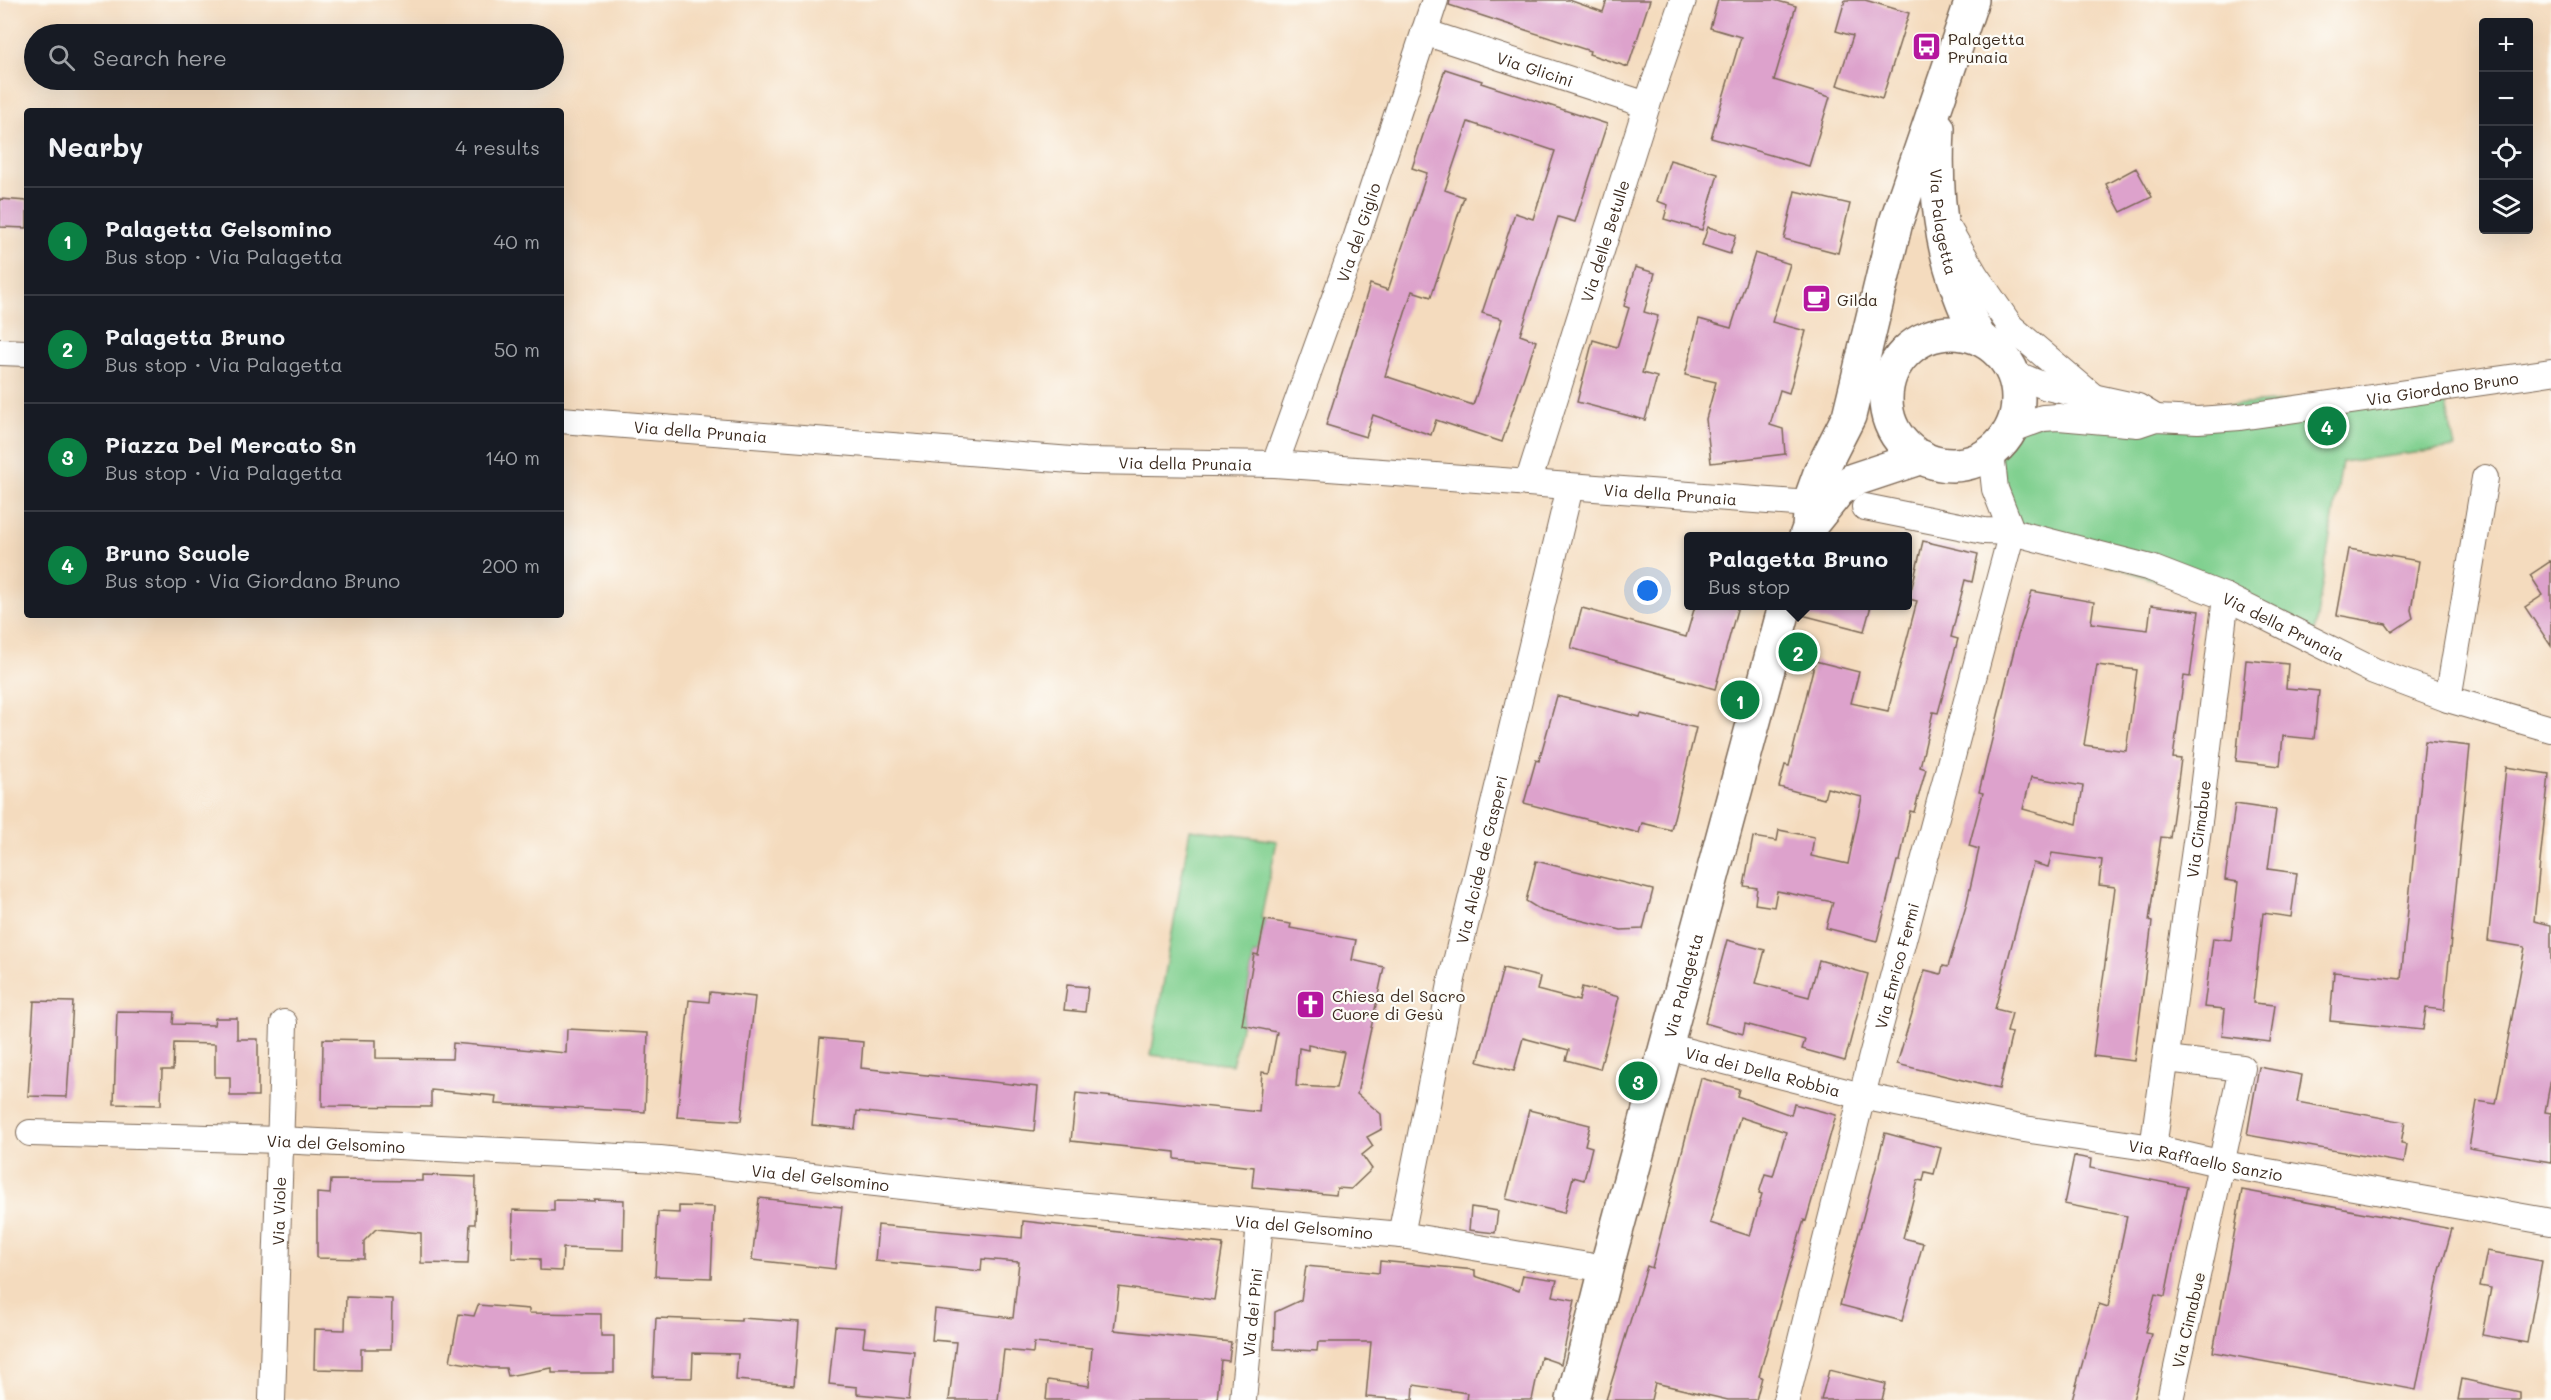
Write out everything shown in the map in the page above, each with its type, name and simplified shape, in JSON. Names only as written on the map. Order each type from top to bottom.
[{"type":"street","name":"Via del Giglio","points":[[1275,464],[1356,239],[1435,0]]},
{"type":"street","name":"Via delle Betulle","points":[[1528,483],[1647,105],[1683,0]]},
{"type":"street","name":"Via Palagetta","points":[[1810,514],[1820,473],[1849,416],[1896,222],[1922,142],[1940,100],[1972,0]]},
{"type":"street","name":"Via Glicini","points":[[1424,32],[1647,105]]},
{"type":"street","name":"Via Palagetta","points":[[1940,100],[1937,152],[1939,214],[1944,246],[1962,304],[1979,339]]},
{"type":"street","points":[[1939,214],[1975,275],[2012,327],[2097,400]]},
{"type":"street","name":"Via Palagetta","points":[[1880,284],[1894,367]]},
{"type":"street","name":"Via Palagetta","points":[[1947,333],[1963,334],[1979,339],[1999,353],[2013,373],[2018,403],[2016,418],[2001,441],[1966,463],[1940,464],[1922,457],[1911,451],[1896,435],[1890,423],[1886,401],[1894,367],[1916,343],[1931,336],[1947,333]]},
{"type":"street","points":[[0,352],[24,353]]},
{"type":"street","name":"Via Giordano Bruno","points":[[2001,441],[2051,417],[2074,417],[2138,424],[2156,418],[2198,420],[2240,417],[2551,372]]},
{"type":"street","name":"Via Giordano Bruno","points":[[2013,373],[2047,387],[2097,400],[2138,407],[2156,418]]},
{"type":"street","name":"Via Palagetta","points":[[1810,514],[1886,401]]},
{"type":"street","name":"Via della Prunaia","points":[[564,420],[1084,461],[1275,464],[1528,483],[1810,514]]},
{"type":"street","points":[[2001,441],[1995,489],[2012,532]]},
{"type":"street","points":[[1810,514],[1853,480],[1922,457]]},
{"type":"street","points":[[2448,699],[2485,478]]},
{"type":"street","name":"Via Alcide de Gasperi","points":[[1401,1235],[1452,979],[1570,487]]},
{"type":"street","name":"Via della Prunaia","points":[[1865,507],[1984,531],[2012,532],[2151,567],[2226,597],[2374,671],[2448,699],[2551,729]]},
{"type":"street","name":"Via Enrico Fermi","points":[[1786,1400],[1862,1096],[2012,532]]},
{"type":"street","name":"Via Cimabue","points":[[2153,1148],[2167,1059],[2226,597]]},
{"type":"street","name":"Via Palagetta","points":[[1573,1400],[1606,1269],[1784,610]]},
{"type":"street","name":"Via Viole","points":[[272,1400],[284,1023]]},
{"type":"street","name":"Via dei Della Robbia","points":[[1666,1046],[1862,1096]]},
{"type":"street","name":"Via Cimabue","points":[[2167,1059],[2242,1068],[2170,1400]]},
{"type":"street","name":"Via Raffaello Sanzio","points":[[1862,1096],[2024,1129],[2153,1148],[2223,1164],[2551,1222]]},
{"type":"street","name":"Via del Gelsomino","points":[[30,1133],[279,1140],[660,1159],[1054,1203],[1401,1235],[1606,1269]]},
{"type":"street","name":"Via dei Pini","points":[[1243,1400],[1260,1223]]},
{"type":"green space","points":[[2443,389],[2455,448],[2342,462],[2313,641],[2267,618],[2012,532],[1991,452],[2010,430],[2074,417]]},
{"type":"green space","points":[[1190,829],[1277,841],[1261,918],[1265,920],[1258,955],[1254,954],[1232,1065],[1151,1055]]},
{"type":"building","points":[[1450,0],[1569,0],[1603,12],[1607,0],[1650,0],[1628,67],[1589,54],[1590,51],[1449,5]]},
{"type":"building","points":[[1718,0],[1774,0],[1796,6],[1774,80],[1830,97],[1809,166],[1711,138],[1741,37],[1710,28]]},
{"type":"building","points":[[1845,0],[1865,0],[1909,13],[1882,99],[1837,85],[1853,36],[1836,31]]},
{"type":"building","points":[[1445,69],[1607,124],[1575,222],[1558,217],[1520,335],[1536,341],[1502,442],[1436,420],[1431,435],[1373,415],[1366,437],[1326,425],[1370,284],[1388,290],[1427,173],[1412,168]],"holes":[[[1468,122],[1555,151],[1533,219],[1515,213],[1482,313],[1502,319],[1473,405],[1385,376],[1412,291],[1431,297],[1464,197],[1445,190]]]},
{"type":"building","points":[[1670,160],[1718,174],[1702,230],[1664,219],[1668,205],[1657,201]]},
{"type":"building","points":[[2136,168],[2152,197],[2121,212],[2106,184]]},
{"type":"building","points":[[1795,191],[1850,204],[1838,253],[1784,239]]},
{"type":"building","points":[[0,199],[24,201],[24,228],[0,227]]},
{"type":"building","points":[[1708,227],[1736,235],[1730,254],[1702,245]]},
{"type":"building","points":[[1755,253],[1790,264],[1772,322],[1806,331],[1789,393],[1780,390],[1770,425],[1783,429],[1785,454],[1711,463],[1706,419],[1716,382],[1685,375],[1699,319],[1731,328]]},
{"type":"building","points":[[1635,267],[1655,273],[1644,312],[1658,316],[1642,373],[1657,377],[1645,420],[1577,402],[1593,340],[1617,347],[1629,308],[1624,306]]},
{"type":"building","points":[[1923,541],[1978,554],[1972,582],[1965,580],[1951,637],[1958,639],[1938,713],[1933,712],[1920,767],[1926,769],[1914,812],[1910,811],[1900,861],[1897,861],[1877,941],[1826,928],[1833,902],[1777,891],[1774,907],[1755,904],[1757,888],[1744,886],[1753,837],[1777,841],[1779,830],[1814,837],[1811,856],[1848,864],[1862,797],[1827,788],[1824,799],[1779,787],[1785,765],[1789,766],[1815,661],[1859,672],[1851,703],[1888,711],[1917,601],[1912,600],[1912,587]]},
{"type":"building","points":[[2349,549],[2419,561],[2411,610],[2413,618],[2392,632],[2386,624],[2337,615]]},
{"type":"building","points":[[2551,561],[2551,646],[2525,607],[2543,595],[2530,575]]},
{"type":"building","points":[[2032,591],[2094,602],[2091,623],[2148,630],[2151,605],[2199,611],[2190,677],[2184,676],[2173,758],[2181,759],[2170,838],[2161,837],[2149,921],[2152,922],[2134,1061],[2093,1056],[2115,887],[2099,885],[2102,860],[2052,853],[2048,867],[2033,863],[1995,1009],[2012,1013],[2007,1032],[2012,1033],[1999,1089],[1897,1064],[1925,970],[1941,974],[1943,966],[1948,967],[1966,906],[1979,849],[1969,846],[1983,793],[1979,792],[2017,638]],"holes":[[[2097,665],[2137,670],[2126,751],[2084,745]],[[2031,777],[2083,786],[2077,824],[2023,809]]]},
{"type":"building","points":[[1582,608],[1686,637],[1694,610],[1737,610],[1715,689],[1571,648]]},
{"type":"building","points":[[1803,610],[1870,610],[1864,631],[1802,615]]},
{"type":"building","points":[[2246,660],[2288,664],[2286,688],[2319,691],[2314,739],[2283,736],[2280,766],[2236,761]]},
{"type":"building","points":[[1557,696],[1640,717],[1641,714],[1696,728],[1671,830],[1642,823],[1639,833],[1524,803],[1536,760],[1539,761]]},
{"type":"building","points":[[2425,741],[2470,746],[2444,1010],[2426,1008],[2423,1030],[2330,1021],[2334,972],[2401,979]]},
{"type":"building","points":[[2506,767],[2549,774],[2534,921],[2551,925],[2551,1079],[2545,1112],[2551,1113],[2551,1162],[2469,1148],[2477,1101],[2496,1104],[2525,947],[2488,941]]},
{"type":"building","points":[[2235,804],[2276,810],[2268,869],[2297,873],[2291,917],[2263,913],[2253,1003],[2275,1005],[2270,1042],[2222,1036],[2225,1009],[2204,1007],[2213,938],[2231,940],[2238,882],[2225,880]]},
{"type":"building","points":[[1536,861],[1653,890],[1643,929],[1621,930],[1542,911],[1526,901]]},
{"type":"building","points":[[1265,920],[1291,924],[1290,928],[1356,940],[1352,960],[1384,967],[1357,1094],[1381,1114],[1382,1129],[1367,1137],[1373,1146],[1362,1155],[1372,1169],[1351,1189],[1337,1188],[1336,1195],[1252,1187],[1254,1167],[1175,1159],[1175,1152],[1071,1141],[1076,1093],[1259,1112],[1262,1072],[1269,1073],[1277,1032],[1242,1025],[1254,954],[1258,955]],"holes":[[[1308,1045],[1344,1052],[1336,1088],[1296,1086],[1299,1048],[1308,1050]]]},
{"type":"building","points":[[1727,940],[1765,950],[1756,983],[1809,997],[1819,960],[1868,974],[1845,1061],[1802,1049],[1805,1040],[1745,1024],[1743,1034],[1705,1023]]},
{"type":"building","points":[[1503,968],[1540,977],[1537,990],[1579,1001],[1582,987],[1619,997],[1600,1069],[1566,1060],[1569,1050],[1523,1038],[1514,1071],[1478,1062]]},
{"type":"building","points":[[1067,985],[1088,987],[1085,1012],[1064,1010]]},
{"type":"building","points":[[710,992],[755,997],[741,1121],[677,1117],[689,1000],[709,1002]]},
{"type":"building","points":[[34,1001],[73,1002],[67,1097],[28,1096]]},
{"type":"building","points":[[117,1011],[174,1012],[173,1024],[214,1025],[215,1018],[237,1018],[237,1039],[258,1039],[258,1096],[230,1096],[230,1077],[215,1077],[215,1044],[174,1043],[173,1070],[162,1070],[161,1105],[114,1104]]},
{"type":"building","points":[[567,1029],[648,1033],[645,1112],[495,1104],[496,1096],[431,1090],[431,1107],[322,1106],[323,1039],[376,1040],[376,1058],[452,1059],[453,1043],[566,1053]]},
{"type":"building","points":[[820,1038],[863,1042],[861,1068],[1038,1087],[1034,1131],[857,1111],[855,1129],[812,1125]]},
{"type":"building","points":[[2259,1067],[2302,1075],[2297,1102],[2405,1122],[2401,1143],[2407,1144],[2404,1163],[2247,1135]]},
{"type":"building","points":[[1701,1078],[1739,1089],[1737,1096],[1791,1115],[1794,1104],[1836,1115],[1759,1376],[1762,1377],[1756,1400],[1728,1400],[1655,1383],[1651,1400],[1606,1400],[1647,1266],[1652,1268]],"holes":[[[1740,1117],[1786,1132],[1773,1176],[1765,1174],[1750,1236],[1710,1223]]]},
{"type":"building","points":[[1529,1110],[1590,1125],[1585,1145],[1592,1147],[1584,1180],[1573,1177],[1564,1213],[1506,1199]]},
{"type":"building","points":[[1885,1133],[1941,1148],[1934,1174],[1925,1172],[1923,1181],[1918,1180],[1903,1238],[1923,1243],[1902,1321],[1840,1305]]},
{"type":"building","points":[[2074,1156],[2091,1159],[2090,1168],[2187,1187],[2165,1296],[2155,1294],[2145,1333],[2151,1334],[2133,1400],[2072,1400],[2099,1304],[2108,1307],[2127,1216],[2064,1204]]},
{"type":"building","points":[[422,1175],[476,1177],[475,1224],[470,1224],[468,1264],[421,1263],[421,1233],[376,1229],[364,1241],[364,1259],[317,1258],[317,1193],[330,1194],[331,1180],[422,1181]]},
{"type":"building","points":[[2242,1190],[2452,1229],[2439,1274],[2416,1390],[2213,1352]]},
{"type":"building","points":[[759,1198],[842,1207],[835,1269],[752,1260]]},
{"type":"building","points":[[594,1199],[624,1200],[623,1250],[563,1248],[562,1271],[540,1270],[540,1259],[512,1258],[513,1210],[554,1211],[554,1200],[594,1201]]},
{"type":"building","points":[[679,1206],[714,1207],[711,1278],[655,1276],[658,1212],[679,1213]]},
{"type":"building","points":[[1471,1207],[1498,1211],[1495,1233],[1469,1230]]},
{"type":"building","points":[[1023,1221],[1223,1244],[1214,1300],[1119,1287],[1114,1330],[1231,1342],[1229,1361],[1221,1360],[1217,1400],[1046,1400],[1048,1380],[1089,1386],[1092,1348],[1034,1343],[1033,1353],[1004,1350],[998,1400],[949,1400],[956,1342],[932,1340],[935,1309],[1013,1318],[1019,1262],[982,1259],[981,1271],[875,1261],[878,1225],[1022,1238]]},
{"type":"building","points":[[2487,1251],[2542,1261],[2527,1343],[2482,1335],[2491,1288],[2480,1286]]},
{"type":"building","points":[[1380,1261],[1475,1270],[1475,1276],[1519,1291],[1523,1275],[1557,1280],[1553,1296],[1575,1300],[1561,1364],[1541,1357],[1532,1400],[1466,1400],[1467,1393],[1414,1385],[1413,1400],[1407,1400],[1366,1397],[1371,1342],[1318,1342],[1317,1351],[1274,1349],[1275,1312],[1301,1300],[1306,1266],[1379,1273]]},
{"type":"building","points":[[346,1297],[392,1299],[391,1349],[361,1349],[361,1370],[314,1369],[315,1329],[345,1330]]},
{"type":"building","points":[[478,1305],[529,1309],[529,1313],[601,1314],[601,1336],[614,1336],[614,1373],[552,1373],[552,1368],[508,1376],[506,1368],[491,1368],[450,1361],[459,1314],[474,1316]]},
{"type":"building","points":[[656,1318],[741,1321],[741,1318],[799,1322],[794,1385],[736,1380],[738,1354],[693,1353],[692,1378],[653,1377]]},
{"type":"building","points":[[835,1326],[865,1328],[863,1346],[914,1351],[909,1399],[857,1394],[857,1387],[829,1384]]},
{"type":"building","points":[[1829,1370],[1886,1384],[1882,1400],[1821,1400]]},
{"type":"building","points":[[2462,1379],[2520,1392],[2520,1400],[2458,1400]]},
{"type":"place","name":"Palagetta Prunaia","points":[[1927,47]]},
{"type":"place","name":"Gilda","points":[[1816,299]]},
{"type":"place","name":"Bruno Scuole","points":[[2327,426]]},
{"type":"place","name":"Palagetta Bruno","points":[[1798,652]]},
{"type":"place","name":"Palagetta Gelsomino","points":[[1740,700]]},
{"type":"place","name":"Chiesa del Sacro Cuore di Gesù","points":[[1311,1004]]},
{"type":"place","name":"Piazza Del Mercato Sn","points":[[1638,1081]]}]
